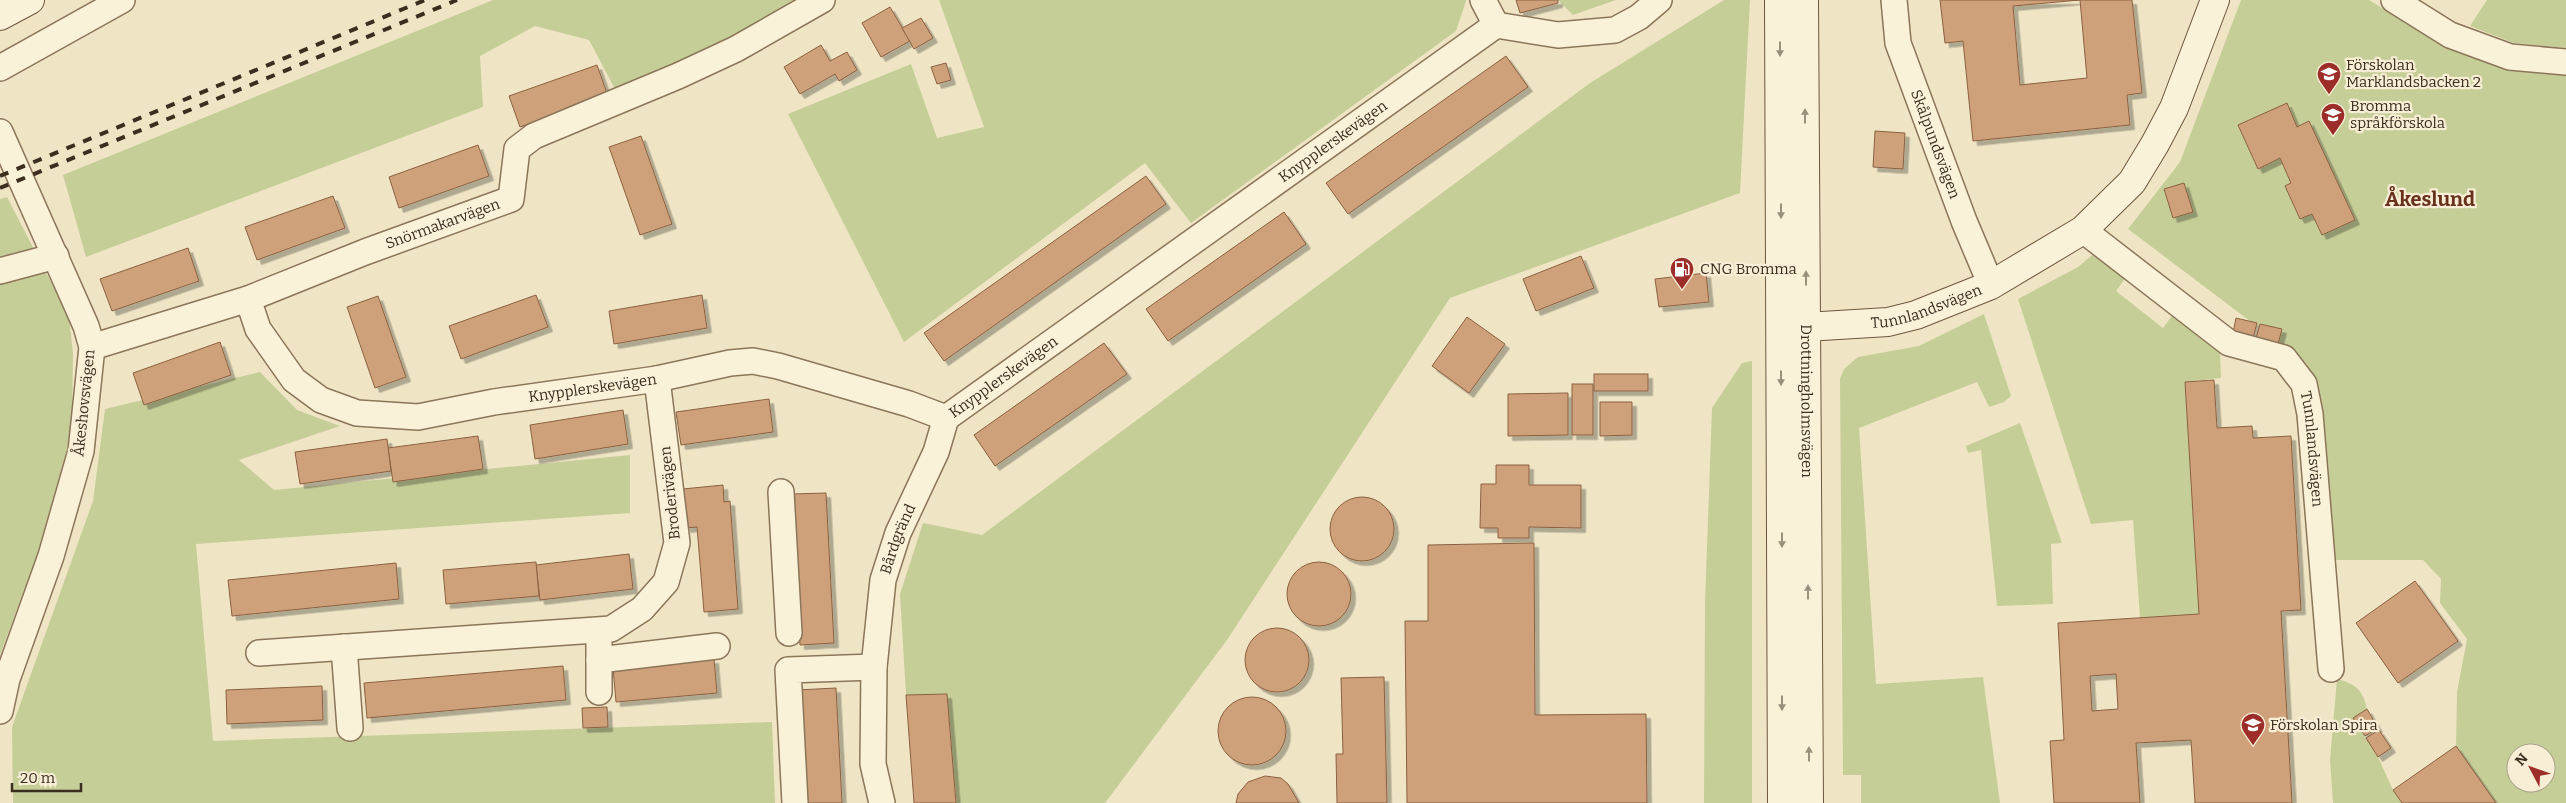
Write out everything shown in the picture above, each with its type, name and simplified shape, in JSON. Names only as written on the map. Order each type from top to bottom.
[{"type":"main road","points":[[0,16],[30,0]]},
{"type":"main road","name":"Drottningholmsvägen","points":[[1779,0],[1794,328],[1809,803]]},
{"type":"main road","name":"Drottningholmsvägen","points":[[1782,803],[1804,0]]},
{"type":"main road","name":"Tunnlandsvägen","points":[[1794,328],[1897,320],[1916,315],[1991,285],[2083,230],[2132,182],[2155,144],[2174,108],[2215,0]]},
{"type":"street","points":[[0,68],[122,0]]},
{"type":"street","name":"Snörmakarvägen","points":[[92,347],[248,299],[366,252],[511,199],[517,149],[534,136],[678,76],[736,49],[822,0]]},
{"type":"street","points":[[1483,0],[1496,25],[1558,35],[1615,30],[1639,17],[1659,0]]},
{"type":"street","name":"Skålpundsvägen","points":[[1894,0],[1898,43],[1964,221],[1991,285]]},
{"type":"street","points":[[2394,0],[2450,35],[2510,57],[2566,62]]},
{"type":"street","name":"Knypplerskevägen","points":[[248,299],[258,329],[294,380],[321,400],[357,413],[418,418],[494,402],[657,379],[730,363],[753,361],[778,366],[909,404],[946,418],[1496,25]]},
{"type":"street","name":"Åkeshovsvägen","points":[[0,132],[86,326],[92,347],[81,451],[51,556],[7,679],[0,711]]},
{"type":"street","name":"Tunnlandsvägen","points":[[2083,230],[2229,343],[2284,358],[2304,384],[2310,414],[2331,669]]},
{"type":"street","points":[[0,271],[56,256]]},
{"type":"street","name":"Broderivägen","points":[[259,653],[611,629],[642,609],[666,582],[677,543],[657,379]]},
{"type":"street","name":"Bårdgränd","points":[[882,803],[873,764],[874,667],[883,580],[898,533],[936,452],[946,418]]},
{"type":"street","points":[[781,492],[789,633]]},
{"type":"street","points":[[599,629],[599,692]]},
{"type":"street","points":[[599,660],[717,646]]},
{"type":"street","points":[[344,647],[350,728]]},
{"type":"street","points":[[795,803],[788,670],[874,667]]},
{"type":"green space","points":[[493,0],[794,0],[732,40],[616,91],[589,40],[535,26],[480,56],[483,107],[86,257],[63,175]]},
{"type":"green space","points":[[939,0],[1466,1],[1456,31],[1191,223],[1145,163],[904,342],[788,114],[911,64],[937,138],[984,127]]},
{"type":"green space","points":[[1558,0],[1616,0],[1573,15]]},
{"type":"green space","points":[[1724,0],[1750,0],[1740,193],[1450,298],[1227,640],[1105,803],[956,803],[947,694],[906,695],[900,594],[923,523],[982,535],[1590,83]]},
{"type":"green space","points":[[2241,0],[2369,0],[2419,31],[2449,45],[2508,66],[2566,75],[2566,803],[2496,803],[2456,746],[2457,692],[2467,639],[2440,603],[2441,579],[2423,560],[2332,560],[2331,507],[2307,364],[2128,229],[2180,162]]},
{"type":"green space","points":[[2487,0],[2566,0],[2566,48],[2514,43],[2470,26]]},
{"type":"green space","points":[[7,197],[69,317],[73,354],[72,422],[57,501],[0,655],[0,199]]},
{"type":"green space","points":[[2092,255],[2127,276],[2116,291],[2163,328],[2174,313],[2220,350],[2221,378],[2185,382],[2199,614],[2140,618],[2133,520],[2091,524],[2018,299],[2078,267]]},
{"type":"green space","points":[[1984,314],[2011,396],[2004,402],[1989,407],[1977,382],[1859,428],[1876,684],[1983,677],[2000,803],[1861,803],[1861,775],[1843,775],[1840,379],[1844,369],[1858,357],[1919,346]]},
{"type":"green space","points":[[1752,361],[1752,803],[1704,803],[1705,603],[1712,408],[1742,363]]},
{"type":"green space","points":[[260,372],[297,410],[340,426],[239,460],[274,490],[630,455],[630,513],[196,544],[213,741],[772,722],[775,803],[13,803],[12,727],[93,501],[105,409]]},
{"type":"green space","points":[[2020,423],[2062,543],[2051,544],[2053,604],[1997,606],[1981,450],[1968,453],[1966,446]]},
{"type":"green space","points":[[2337,679],[2349,683],[2361,692],[2367,709],[2354,718],[2378,757],[2393,790],[2402,803],[2333,803],[2330,760]]},
{"type":"building","points":[[1516,0],[1558,0],[1558,3],[1520,13]]},
{"type":"building","points":[[1940,0],[2080,0],[2132,0],[2142,93],[2127,95],[2130,125],[1973,141],[1963,41],[1945,43]],"holes":[[[2080,0],[2087,78],[2020,85],[2013,6]]]},
{"type":"building","points":[[890,7],[910,41],[881,57],[862,23]]},
{"type":"building","points":[[921,18],[933,38],[914,49],[902,28]]},
{"type":"building","points":[[821,45],[830,61],[847,52],[857,70],[839,81],[835,74],[800,94],[784,67]]},
{"type":"building","points":[[1506,56],[1528,87],[1348,214],[1326,183]]},
{"type":"building","points":[[946,63],[951,80],[937,84],[931,67]]},
{"type":"building","points":[[597,65],[608,96],[520,127],[509,96]]},
{"type":"building","points":[[2287,103],[2297,127],[2309,121],[2355,220],[2322,235],[2312,214],[2300,219],[2285,186],[2291,183],[2280,158],[2258,169],[2238,125]]},
{"type":"building","points":[[1875,131],[1905,133],[1903,169],[1873,167]]},
{"type":"building","points":[[641,136],[672,224],[640,235],[609,147]]},
{"type":"building","points":[[478,145],[489,176],[399,208],[389,177]]},
{"type":"building","points":[[1146,176],[1166,204],[944,361],[924,333]]},
{"type":"building","points":[[2184,183],[2193,212],[2173,218],[2164,189]]},
{"type":"building","points":[[333,196],[345,228],[257,260],[245,227]]},
{"type":"building","points":[[1284,212],[1306,244],[1168,341],[1146,309]]},
{"type":"building","points":[[188,248],[199,281],[112,311],[100,279]]},
{"type":"building","points":[[1581,256],[1594,288],[1536,311],[1523,279]]},
{"type":"building","name":"CNG Bromma","points":[[1706,273],[1709,302],[1659,307],[1655,279]]},
{"type":"building","points":[[536,295],[548,327],[461,359],[449,326]]},
{"type":"building","points":[[702,295],[707,328],[614,344],[609,311]]},
{"type":"building","points":[[378,296],[406,377],[375,388],[347,307]]},
{"type":"building","points":[[1467,317],[1505,344],[1469,393],[1432,366]]},
{"type":"building","points":[[2236,318],[2257,323],[2253,338],[2233,333]]},
{"type":"building","points":[[2260,324],[2282,329],[2278,344],[2256,338]]},
{"type":"building","points":[[220,342],[231,375],[144,405],[133,373]]},
{"type":"building","points":[[1104,343],[1127,374],[995,466],[974,435]]},
{"type":"building","points":[[1594,374],[1648,374],[1648,391],[1594,391]]},
{"type":"building","points":[[2214,380],[2217,428],[2252,426],[2253,438],[2291,436],[2301,610],[2281,611],[2292,803],[2195,803],[2191,740],[2136,743],[2140,803],[2054,803],[2050,741],[2064,740],[2058,623],[2199,614],[2185,382]],"holes":[[[2116,674],[2118,709],[2092,711],[2090,676]]]},
{"type":"building","points":[[1572,384],[1593,384],[1593,435],[1572,435]]},
{"type":"building","points":[[1568,393],[1568,435],[1508,436],[1508,394]]},
{"type":"building","points":[[769,399],[773,432],[681,445],[676,412]]},
{"type":"building","points":[[1600,402],[1632,402],[1632,435],[1600,436]]},
{"type":"building","points":[[623,410],[628,444],[535,459],[530,425]]},
{"type":"building","points":[[478,436],[483,469],[393,482],[388,448]]},
{"type":"building","points":[[387,439],[391,471],[300,484],[295,452]]},
{"type":"building","points":[[1496,465],[1529,465],[1529,485],[1581,485],[1581,528],[1529,527],[1529,538],[1498,538],[1498,528],[1480,528],[1481,484],[1496,484]]},
{"type":"building","points":[[723,485],[724,502],[730,501],[738,609],[704,612],[697,527],[686,528],[683,489]]},
{"type":"building","points":[[826,493],[834,643],[800,645],[793,494]]},
{"type":"building","points":[[1362,497],[1380,503],[1388,511],[1394,529],[1388,547],[1380,555],[1362,561],[1344,555],[1336,547],[1330,529],[1336,511],[1344,503]]},
{"type":"building","points":[[1534,543],[1535,715],[1646,714],[1647,803],[1407,803],[1405,621],[1428,621],[1428,545]]},
{"type":"building","points":[[629,554],[633,589],[540,600],[536,565]]},
{"type":"building","points":[[536,562],[539,596],[446,604],[443,570]]},
{"type":"building","points":[[1319,562],[1337,568],[1345,576],[1351,594],[1345,612],[1337,620],[1319,626],[1301,620],[1293,612],[1287,594],[1293,576],[1301,568]]},
{"type":"building","points":[[396,563],[399,599],[232,616],[228,580]]},
{"type":"building","points":[[2415,581],[2458,641],[2398,683],[2356,623]]},
{"type":"building","points":[[1277,628],[1295,634],[1303,642],[1309,660],[1303,678],[1295,686],[1277,692],[1259,686],[1251,678],[1245,660],[1251,642],[1259,634]]},
{"type":"building","points":[[714,659],[717,693],[616,702],[613,668]]},
{"type":"building","points":[[563,666],[566,700],[367,718],[364,683]]},
{"type":"building","points":[[1384,677],[1387,803],[1337,803],[1336,754],[1343,754],[1341,678]]},
{"type":"building","points":[[322,686],[323,720],[227,724],[226,690]]},
{"type":"building","points":[[836,688],[842,803],[803,803],[797,690]]},
{"type":"building","points":[[947,694],[956,803],[914,803],[906,695]]},
{"type":"building","points":[[1252,697],[1265,700],[1276,707],[1283,718],[1286,731],[1283,744],[1276,755],[1265,762],[1252,765],[1239,762],[1228,755],[1221,744],[1218,731],[1221,718],[1228,707],[1239,700]]},
{"type":"building","points":[[607,707],[608,727],[583,728],[582,708]]},
{"type":"building","points":[[2367,709],[2378,728],[2365,736],[2353,718]]},
{"type":"building","points":[[2379,730],[2391,748],[2378,757],[2366,738]]},
{"type":"building","points":[[2456,746],[2496,803],[2402,803],[2393,790]]},
{"type":"building","points":[[1265,776],[1281,778],[1288,784],[1299,803],[1236,803],[1238,794],[1248,782]]},
{"type":"railway","points":[[0,176],[425,0]]},
{"type":"railway","points":[[0,188],[457,0]]},
{"type":"place","name":"Förskolan Marklandsbacken 2","points":[[2329,95]]},
{"type":"place","name":"Bromma språkförskola","points":[[2333,136]]},
{"type":"place","name":"CNG Bromma","points":[[1682,290]]},
{"type":"place","name":"Förskolan Spira","points":[[2253,746]]},
{"type":"district","name":"Åkeslund","points":[[2430,199]]}]
